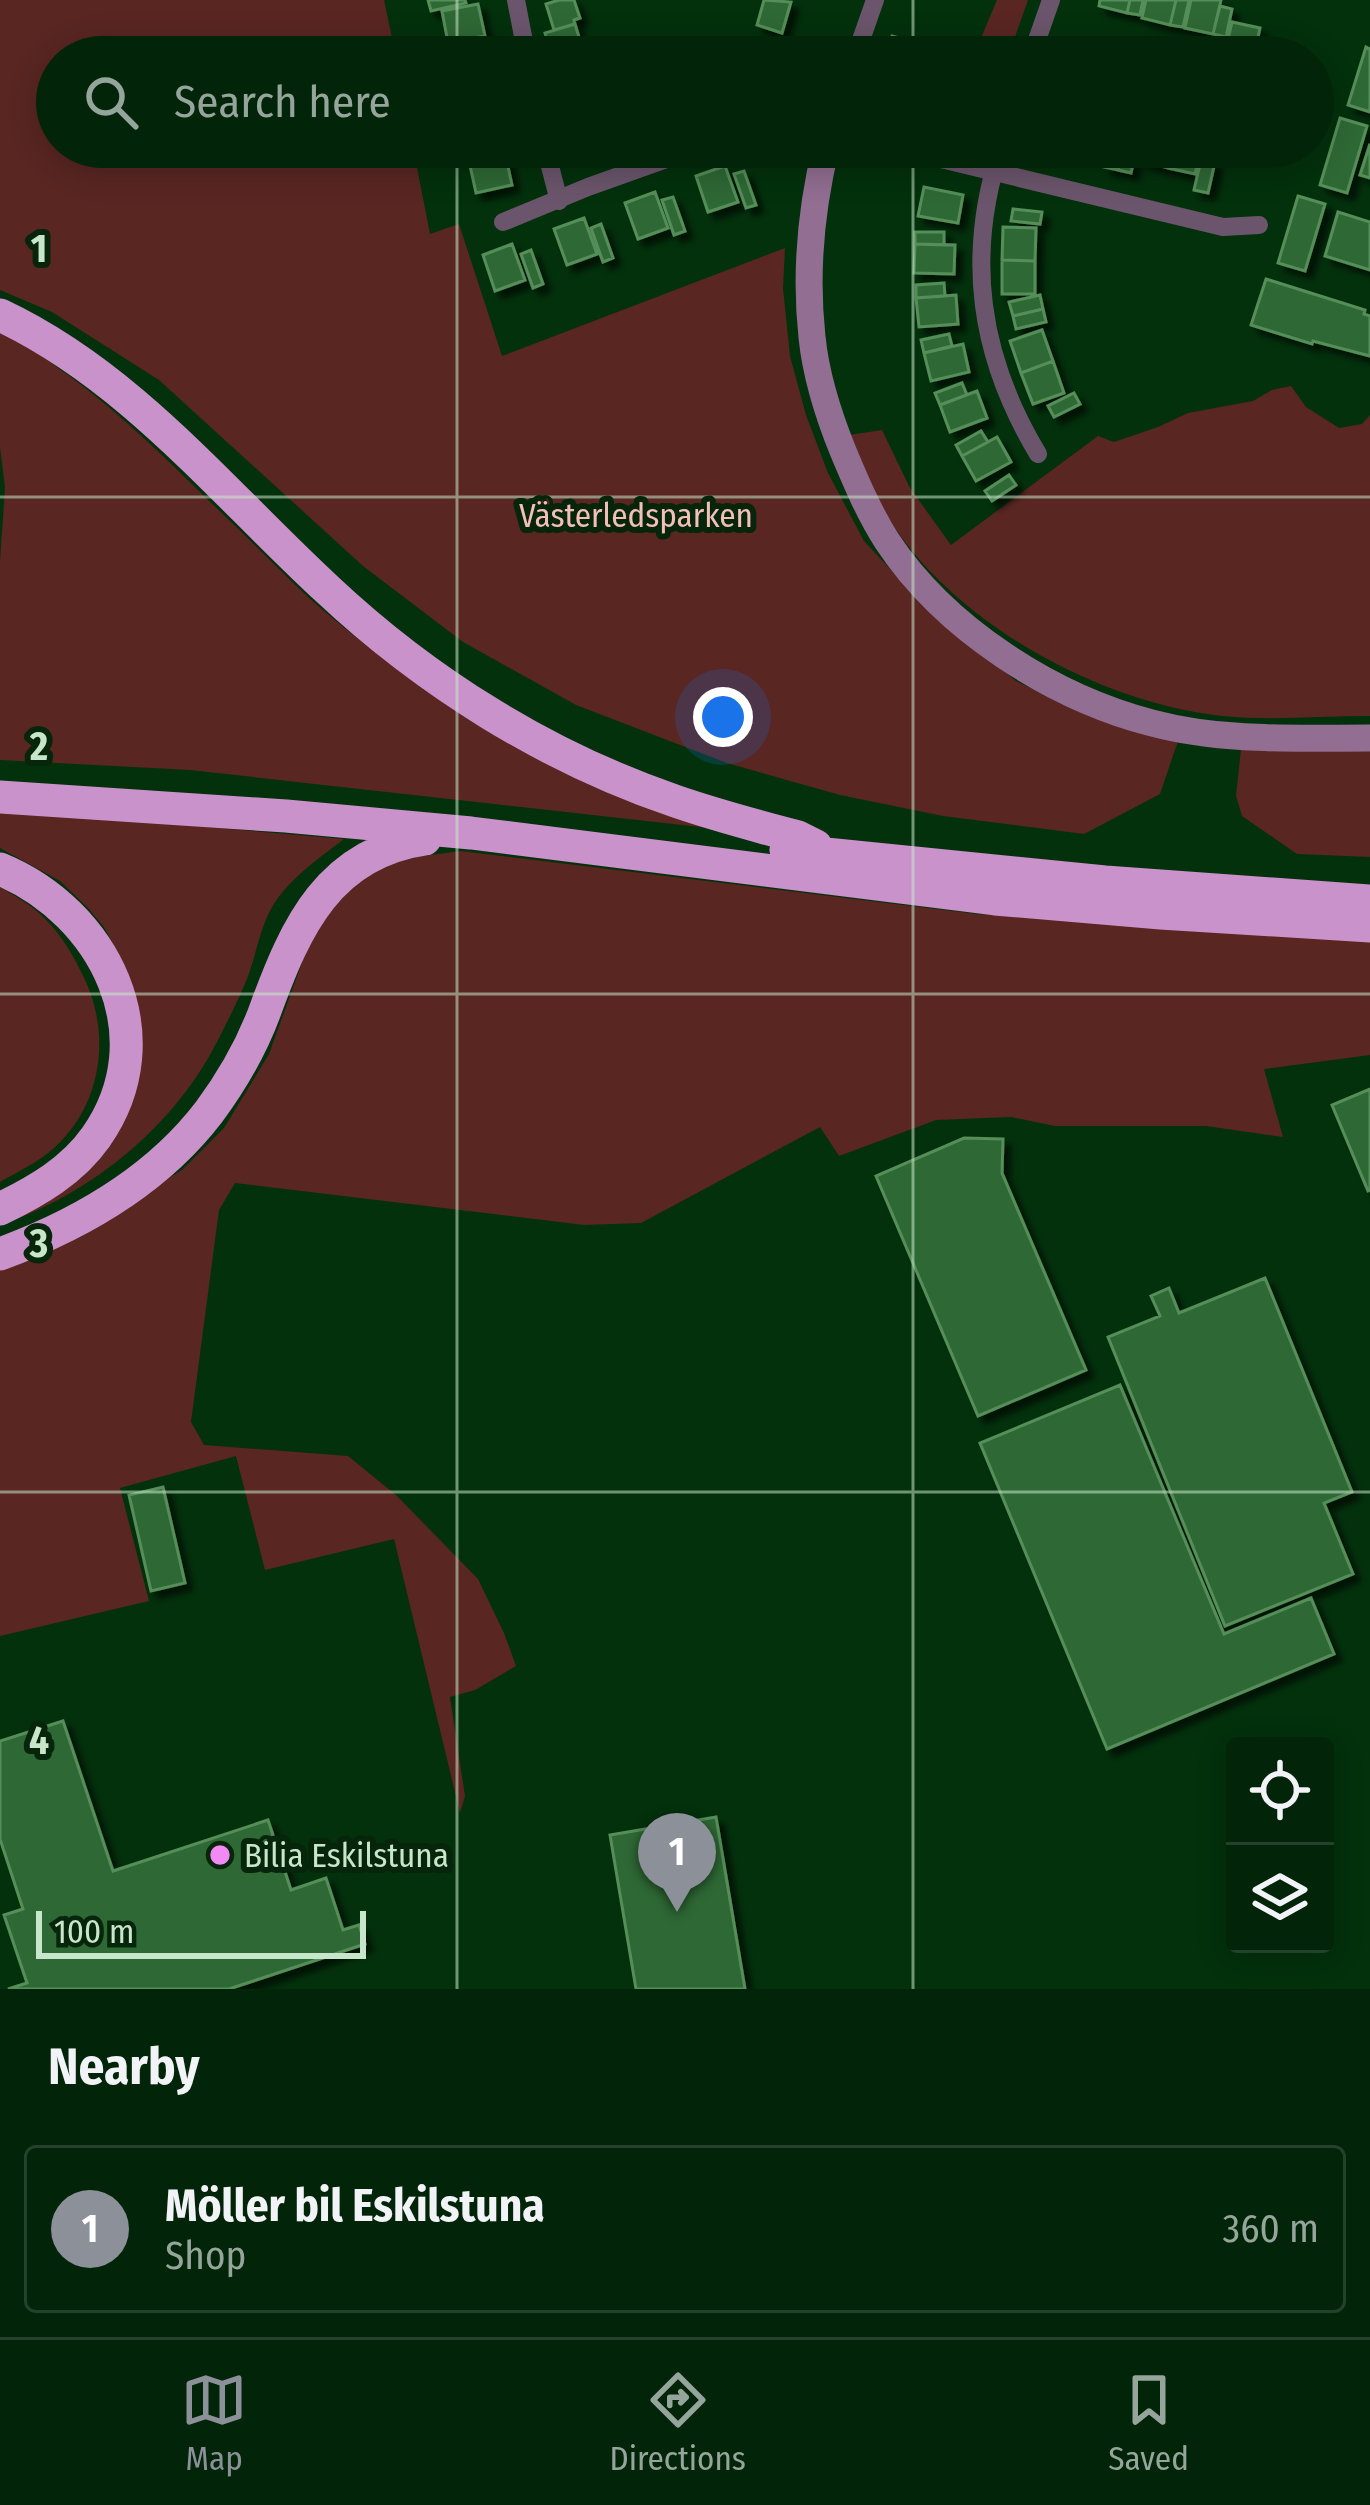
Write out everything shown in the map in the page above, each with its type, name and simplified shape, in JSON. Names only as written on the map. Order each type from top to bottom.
[{"type":"highway","points":[[0,315],[100,376],[180,445],[329,592],[412,661],[491,715],[544,744],[672,800],[797,837],[835,856]]},
{"type":"highway","points":[[0,780],[296,801],[1105,882],[1370,901]]},
{"type":"highway","points":[[0,797],[471,833],[995,898],[1370,926]]},
{"type":"highway","points":[[0,1254],[74,1223],[178,1148],[238,1066],[301,925],[348,870],[387,848],[471,833]]},
{"type":"highway","points":[[0,868],[70,915],[102,954],[117,987],[126,1037],[114,1104],[97,1136],[70,1167],[37,1191],[0,1209]]},
{"type":"street","points":[[516,0],[523,36]]},
{"type":"street","points":[[862,36],[875,0]]},
{"type":"street","points":[[1038,36],[1051,0]]},
{"type":"street","points":[[550,168],[559,201]]},
{"type":"street","points":[[503,222],[643,168]]},
{"type":"street","points":[[822,168],[809,271],[812,341],[827,412],[866,502],[889,543],[924,586],[1012,661],[1107,710],[1223,736],[1370,738]]},
{"type":"street","points":[[973,168],[1222,227],[1259,225]]},
{"type":"street","points":[[995,168],[980,249],[982,305],[1008,398],[1038,454]]},
{"type":"green space","name":"Västerledsparken","points":[[0,0],[384,0],[392,36],[36,36],[36,168],[417,168],[430,234],[459,224],[502,356],[785,248],[783,288],[790,356],[828,473],[864,541],[933,615],[1016,681],[1087,715],[1178,741],[1160,794],[1084,834],[943,816],[840,795],[727,763],[576,705],[463,642],[363,566],[159,380],[52,312],[0,290]]},
{"type":"green space","points":[[997,0],[1028,0],[1015,36],[982,36]]},
{"type":"green space","points":[[0,333],[35,351],[101,401],[317,605],[421,686],[567,771],[672,814],[727,830],[190,770],[0,760],[0,561],[5,488],[0,447]]},
{"type":"green space","points":[[1291,386],[1306,407],[1339,428],[1362,424],[1370,415],[1370,716],[1240,717],[1177,708],[1132,696],[1042,656],[962,602],[928,569],[884,510],[849,435],[882,430],[910,488],[951,545],[1098,436],[1114,442],[1188,413],[1253,401]]},
{"type":"green space","points":[[1241,749],[1370,751],[1370,857],[1297,854],[1242,816],[1236,796]]},
{"type":"green space","points":[[0,809],[344,839],[304,871],[271,909],[244,986],[219,1038],[180,1100],[98,1175],[34,1212],[0,1225],[101,1144],[131,989],[121,959],[88,908],[60,881],[0,848]]},
{"type":"green space","points":[[461,851],[977,914],[1370,942],[1370,1055],[1264,1069],[1283,1137],[1206,1126],[1055,1126],[1011,1117],[936,1120],[839,1156],[820,1127],[641,1223],[584,1225],[235,1183],[219,1210],[191,1422],[204,1445],[348,1456],[396,1495],[478,1579],[516,1666],[475,1690],[450,1697],[465,1796],[460,1813],[394,1539],[265,1570],[236,1456],[120,1488],[149,1601],[0,1636],[0,1266],[41,1254],[182,1170],[224,1128],[269,1054],[322,920],[349,888],[378,867]]},
{"type":"green space","points":[[0,887],[39,913],[72,954],[94,1004],[99,1051],[90,1096],[66,1136],[43,1157],[0,1182]]},
{"type":"building","points":[[428,0],[465,0],[466,3],[431,11]]},
{"type":"building","points":[[574,0],[580,18],[554,30],[546,4]]},
{"type":"building","points":[[764,0],[791,2],[782,33],[757,25]]},
{"type":"building","points":[[1100,0],[1130,0],[1127,13],[1099,6]]},
{"type":"building","points":[[1130,0],[1143,0],[1140,15],[1127,13]]},
{"type":"building","points":[[1146,0],[1176,0],[1170,25],[1142,18]]},
{"type":"building","points":[[1176,0],[1189,0],[1183,27],[1170,25]]},
{"type":"building","points":[[1191,0],[1221,0],[1213,34],[1185,28]]},
{"type":"building","points":[[478,4],[485,36],[447,36],[442,11]]},
{"type":"building","points":[[1220,6],[1232,9],[1226,36],[1213,34]]},
{"type":"building","points":[[1232,22],[1260,28],[1258,36],[1229,36]]},
{"type":"building","points":[[575,24],[579,36],[546,36]]},
{"type":"building","points":[[1366,47],[1370,49],[1370,112],[1348,105]]},
{"type":"building","points":[[1340,118],[1367,126],[1347,193],[1320,185],[1325,168],[1334,168]]},
{"type":"building","points":[[1370,144],[1370,178],[1360,175]]},
{"type":"building","points":[[471,168],[508,168],[512,185],[476,193]]},
{"type":"building","points":[[726,168],[738,202],[708,212],[696,176]]},
{"type":"building","points":[[1199,168],[1214,168],[1208,193],[1194,190]]},
{"type":"building","points":[[744,171],[756,205],[746,208],[734,174]]},
{"type":"building","points":[[924,187],[963,195],[958,223],[918,216]]},
{"type":"building","points":[[655,192],[668,228],[638,239],[625,203]]},
{"type":"building","points":[[1298,196],[1325,204],[1305,271],[1278,263]]},
{"type":"building","points":[[673,197],[685,231],[674,235],[662,200]]},
{"type":"building","points":[[1013,209],[1042,212],[1040,224],[1011,221]]},
{"type":"building","points":[[1338,212],[1370,222],[1370,270],[1325,256]]},
{"type":"building","points":[[584,218],[597,254],[567,265],[554,229]]},
{"type":"building","points":[[601,224],[613,258],[603,262],[591,228]]},
{"type":"building","points":[[1003,227],[1036,228],[1035,261],[1002,260]]},
{"type":"building","points":[[915,232],[944,232],[944,245],[915,244]]},
{"type":"building","points":[[512,244],[525,280],[495,291],[483,255]]},
{"type":"building","points":[[915,244],[955,245],[954,274],[914,273]]},
{"type":"building","points":[[531,250],[543,284],[533,288],[521,254]]},
{"type":"building","points":[[1002,260],[1035,261],[1035,294],[1002,294]]},
{"type":"building","points":[[1266,279],[1365,310],[1370,316],[1370,356],[1251,325]]},
{"type":"building","points":[[944,283],[945,296],[916,298],[916,285]]},
{"type":"building","points":[[956,295],[958,324],[919,327],[916,298]]},
{"type":"building","points":[[1040,295],[1043,309],[1013,316],[1009,302]]},
{"type":"building","points":[[1043,309],[1046,322],[1016,329],[1013,316]]},
{"type":"building","points":[[1042,330],[1053,361],[1021,373],[1010,341]]},
{"type":"building","points":[[949,334],[952,346],[924,353],[921,340]]},
{"type":"building","points":[[963,344],[969,372],[931,381],[924,353]]},
{"type":"building","points":[[1053,361],[1064,393],[1033,404],[1021,373]]},
{"type":"building","points":[[962,383],[967,395],[940,405],[935,393]]},
{"type":"building","points":[[977,391],[987,418],[950,432],[940,405]]},
{"type":"building","points":[[1074,393],[1080,404],[1054,417],[1048,406]]},
{"type":"building","points":[[981,431],[988,442],[962,456],[956,445]]},
{"type":"building","points":[[997,437],[1011,462],[976,481],[962,456]]},
{"type":"building","points":[[1009,475],[1016,485],[992,501],[985,491]]},
{"type":"building","points":[[1370,1089],[1370,1190],[1368,1191],[1332,1105]]},
{"type":"building","points":[[964,1138],[1003,1139],[1002,1173],[1086,1370],[978,1416],[876,1176]]},
{"type":"building","points":[[1265,1278],[1352,1492],[1324,1503],[1353,1574],[1225,1626],[1108,1337],[1160,1316],[1151,1296],[1169,1288],[1179,1313]]},
{"type":"building","points":[[1120,1385],[1224,1634],[1311,1598],[1334,1654],[1107,1749],[980,1443]]},
{"type":"building","points":[[163,1487],[185,1583],[151,1591],[129,1495]]},
{"type":"building","name":"Bilia Eskilstuna","points":[[63,1721],[113,1871],[268,1820],[291,1890],[326,1878],[343,1930],[359,1925],[365,1944],[229,1989],[8,1989],[27,1983],[4,1915],[23,1909],[0,1839],[0,1741]]},
{"type":"building","points":[[716,1817],[745,1989],[636,1989],[610,1835]]},
{"type":"place","name":"Bilia Eskilstuna","points":[[220,1855]]},
{"type":"place","name":"Möller bil Eskilstuna","points":[[677,1912]]}]
